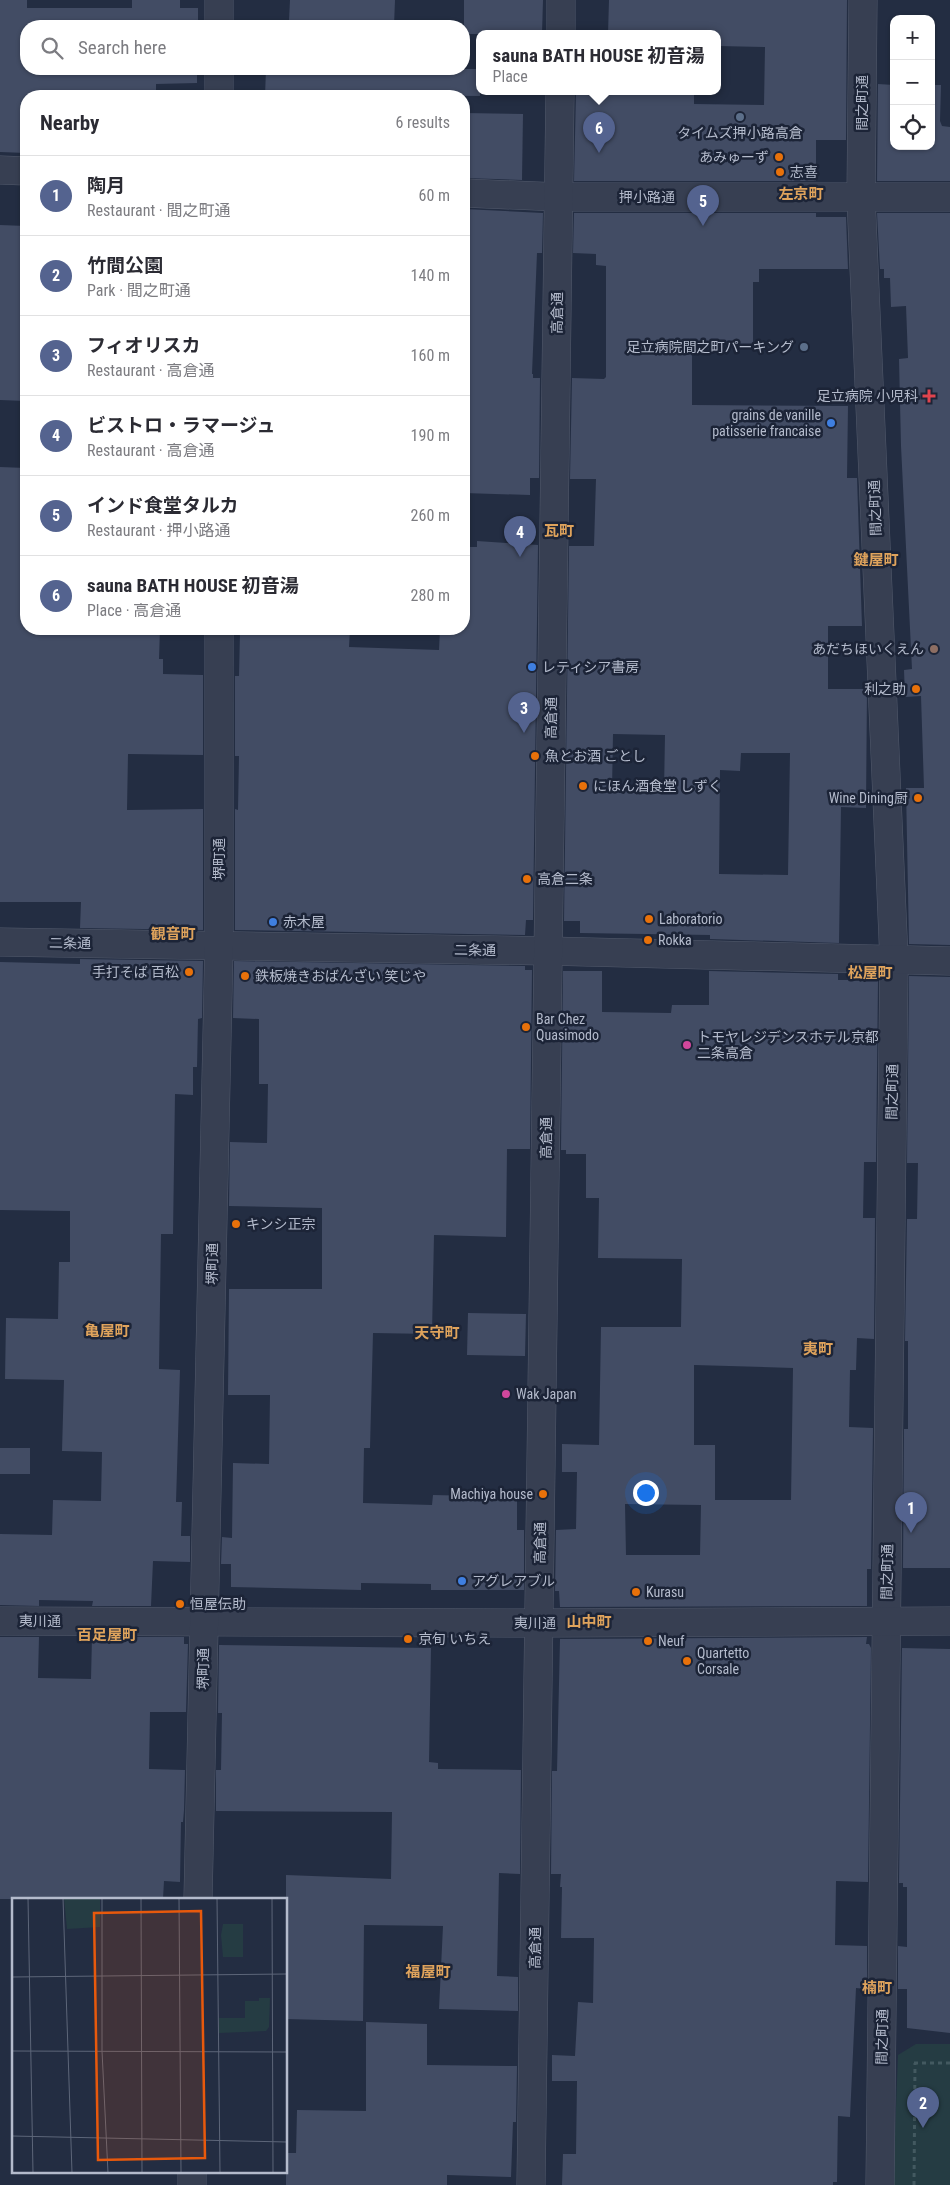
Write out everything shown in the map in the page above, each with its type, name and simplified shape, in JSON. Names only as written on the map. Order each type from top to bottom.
[{"type":"street","points":[[219,0],[219,20]]},
{"type":"street","points":[[561,0],[561,30]]},
{"type":"street","name":"間之町通","points":[[863,0],[861,198],[894,960],[880,2185]]},
{"type":"street","points":[[219,75],[219,90]]},
{"type":"street","name":"高倉通","points":[[531,2185],[560,95]]},
{"type":"street","points":[[0,170],[20,172]]},
{"type":"street","name":"押小路通","points":[[470,193],[559,197],[950,197]]},
{"type":"street","name":"堺町通","points":[[198,1898],[218,945],[219,635]]},
{"type":"street","name":"二条通","points":[[0,942],[548,951],[950,961]]},
{"type":"street","name":"夷川通","points":[[0,1621],[539,1623],[950,1621]]},
{"type":"street","points":[[192,2172],[192,2185]]},
{"type":"path","points":[[914,2185],[915,2063]]},
{"type":"path","points":[[906,2067],[915,2063],[950,2063]]},
{"type":"shaded area","points":[[916,2044],[950,2044],[950,2185],[893,2185],[898,2055]]},
{"type":"building","points":[[0,0],[27,0],[27,8],[132,8],[132,0],[180,0],[180,8],[198,8],[198,20],[20,20],[20,75],[197,75],[197,83],[156,84],[156,90],[20,90],[20,153],[0,152]]},
{"type":"building","points":[[290,0],[395,0],[394,20],[289,20]]},
{"type":"building","points":[[464,0],[543,0],[542,30],[476,30],[476,34],[470,34],[470,20],[464,20]]},
{"type":"building","points":[[609,0],[847,0],[846,140],[816,140],[816,181],[574,181],[576,95],[694,95],[694,104],[764,105],[765,47],[721,46],[721,30],[608,30]]},
{"type":"building","points":[[470,69],[476,69],[476,95],[480,96],[470,96],[470,90],[265,90],[266,75],[470,75]]},
{"type":"building","points":[[878,84],[890,85],[890,150],[935,150],[935,85],[941,85],[940,121],[942,126],[950,127],[950,181],[877,181]]},
{"type":"building","points":[[470,113],[523,114],[522,180],[470,178]]},
{"type":"building","points":[[470,209],[543,213],[542,253],[537,253],[532,374],[533,378],[540,378],[539,478],[530,478],[530,495],[470,493]]},
{"type":"building","points":[[574,213],[816,213],[816,217],[846,217],[848,269],[759,269],[759,282],[753,282],[753,344],[692,344],[692,405],[848,406],[847,478],[857,478],[862,626],[828,626],[828,689],[867,689],[866,808],[841,807],[839,943],[710,939],[710,935],[580,933],[580,921],[564,921],[569,546],[594,546],[596,479],[570,479],[572,378],[604,379],[606,377],[606,266],[596,265],[596,254],[573,253]],"holes":[[[613,734],[665,735],[664,791],[612,790]],[[741,753],[790,753],[788,875],[719,874],[720,770],[740,771]]]},
{"type":"building","points":[[877,213],[950,213],[950,945],[909,944],[906,788],[924,788],[921,696],[905,697],[904,670],[912,669],[901,446],[899,359],[908,358],[906,306],[891,307],[890,278],[884,278],[884,269],[880,269]]},
{"type":"building","points":[[0,225],[20,226],[20,401],[0,400]]},
{"type":"building","points":[[0,467],[20,468],[20,635],[160,635],[159,659],[163,659],[163,674],[203,675],[203,755],[128,754],[127,810],[203,809],[203,930],[80,928],[81,902],[0,902]]},
{"type":"building","points":[[477,541],[538,545],[533,920],[526,920],[525,935],[235,930],[235,809],[238,810],[239,756],[235,756],[235,676],[239,676],[240,635],[350,635],[349,647],[439,650],[440,635],[470,635],[470,547],[477,547]]},
{"type":"building","points":[[80,959],[203,961],[202,1018],[198,1019],[197,1067],[193,1067],[193,1095],[175,1094],[173,1234],[161,1234],[159,1369],[180,1370],[176,1502],[182,1502],[181,1536],[190,1536],[190,1562],[153,1561],[151,1606],[92,1606],[93,1601],[39,1600],[39,1606],[0,1605],[0,1534],[52,1535],[53,1500],[101,1501],[102,1452],[62,1451],[64,1380],[5,1379],[6,1318],[58,1319],[59,1262],[70,1262],[70,1211],[0,1210],[0,962],[80,964]]},
{"type":"building","points":[[234,961],[525,966],[525,970],[532,970],[530,1149],[507,1149],[506,1237],[434,1235],[432,1334],[373,1333],[370,1448],[364,1448],[363,1503],[432,1505],[433,1495],[517,1497],[517,1530],[524,1530],[524,1590],[431,1590],[431,1584],[361,1583],[361,1590],[231,1587],[231,1564],[221,1564],[222,1537],[232,1538],[233,1463],[269,1464],[270,1395],[228,1395],[229,1289],[322,1289],[322,1208],[229,1206],[230,1142],[267,1143],[268,1084],[259,1084],[259,1019],[233,1018]]},
{"type":"building","points":[[563,971],[602,971],[602,1012],[671,1013],[672,1005],[709,1005],[709,971],[838,974],[838,980],[878,980],[876,1162],[864,1162],[863,1218],[875,1218],[874,1339],[857,1338],[856,1370],[850,1370],[849,1427],[873,1428],[871,1569],[867,1569],[867,1606],[560,1607],[559,1591],[555,1591],[556,1530],[576,1529],[577,1472],[562,1472],[562,1444],[599,1445],[601,1327],[681,1327],[682,1259],[598,1258],[599,1198],[586,1198],[586,1154],[566,1154],[566,1150],[561,1150]],"holes":[[[694,1365],[793,1368],[791,1500],[715,1500],[715,1445],[694,1445]],[[625,1504],[701,1505],[700,1555],[626,1555]]]},
{"type":"building","points":[[909,976],[950,977],[950,1568],[903,1568],[904,1429],[908,1429],[908,1341],[905,1341],[907,1219],[917,1219],[918,1163],[907,1163]]},
{"type":"building","points":[[468,1313],[526,1314],[525,1356],[467,1355]]},
{"type":"building","points":[[0,1448],[30,1448],[30,1474],[0,1474]]},
{"type":"building","points":[[0,1637],[39,1637],[38,1678],[91,1679],[92,1637],[184,1637],[184,1644],[188,1644],[186,1712],[150,1712],[149,1769],[185,1770],[184,1810],[183,1822],[181,1822],[180,1882],[164,1881],[163,1898],[0,1899]]},
{"type":"building","points":[[867,1637],[866,1644],[869,1644],[871,1648],[868,1882],[836,1881],[835,1945],[867,1946],[867,1989],[856,1988],[850,2117],[838,2116],[837,2182],[833,2182],[833,2185],[562,2185],[563,2154],[576,2154],[577,2081],[552,2081],[552,2055],[575,2056],[578,2002],[593,2003],[594,1938],[561,1938],[561,1874],[551,1874],[552,1771],[557,1771],[560,1639]]},
{"type":"building","points":[[219,1645],[431,1648],[429,1762],[438,1763],[438,1769],[521,1770],[520,1874],[499,1873],[497,1976],[518,1977],[518,2011],[439,2009],[443,1926],[364,1925],[363,2021],[288,2019],[288,1898],[286,1898],[286,1875],[391,1879],[392,1812],[216,1811],[216,1770],[221,1770],[222,1713],[218,1713]]},
{"type":"building","points":[[902,1648],[950,1649],[950,2033],[907,2028],[907,1989],[898,1989],[898,1946],[907,1947],[907,1887],[903,1887],[903,1883],[899,1883]]},
{"type":"building","points":[[366,2022],[427,2024],[427,2065],[517,2066],[516,2122],[513,2122],[511,2177],[447,2175],[447,2185],[286,2185],[288,2153],[296,2153],[297,2110],[366,2111]]},
{"type":"place","name":"タイムズ押小路高倉","points":[[740,117]]},
{"type":"place","name":"sauna BATH HOUSE 初音湯","points":[[599,153]]},
{"type":"place","name":"あみゅーず","points":[[779,157]]},
{"type":"place","name":"志喜","points":[[780,172]]},
{"type":"place","name":"インド食堂タルカ","points":[[703,226]]},
{"type":"place","name":"足立病院間之町パーキング","points":[[804,347]]},
{"type":"place","name":"足立病院 小児科","points":[[929,396]]},
{"type":"place","name":"grains de vanille patisserie francaise","points":[[831,423]]},
{"type":"place","name":"ビストロ・ラマージュ","points":[[520,557]]},
{"type":"place","name":"あだちほいくえん","points":[[934,649]]},
{"type":"place","name":"レティシア書房","points":[[532,667]]},
{"type":"place","name":"利之助","points":[[916,689]]},
{"type":"place","name":"フィオリスカ","points":[[524,733]]},
{"type":"place","name":"魚とお酒 ごとし","points":[[535,756]]},
{"type":"place","name":"にほん酒食堂 しずく","points":[[583,786]]},
{"type":"place","name":"Wine Dining厨","points":[[918,798]]},
{"type":"place","name":"高倉二条","points":[[527,879]]},
{"type":"place","name":"Laboratorio","points":[[649,919]]},
{"type":"place","name":"赤木屋","points":[[273,922]]},
{"type":"place","name":"Rokka","points":[[648,940]]},
{"type":"place","name":"手打そば 百松","points":[[189,972]]},
{"type":"place","name":"鉄板焼きおばんざい 笑じや","points":[[245,976]]},
{"type":"place","name":"Bar Chez Quasimodo","points":[[526,1027]]},
{"type":"place","name":"トモヤレジデンスホテル京都 二条高倉","points":[[687,1045]]},
{"type":"place","name":"キンシ正宗","points":[[236,1224]]},
{"type":"place","name":"Wak Japan","points":[[506,1394]]},
{"type":"place","name":"Machiya house","points":[[543,1494]]},
{"type":"place","name":"陶月","points":[[911,1533]]},
{"type":"place","name":"アグレアブル","points":[[462,1581]]},
{"type":"place","name":"Kurasu","points":[[636,1592]]},
{"type":"place","name":"恒屋伝助","points":[[180,1604]]},
{"type":"place","name":"京旬 いちえ","points":[[408,1639]]},
{"type":"place","name":"Neuf","points":[[648,1641]]},
{"type":"place","name":"Quartetto Corsale","points":[[687,1661]]},
{"type":"place","name":"竹間公園","points":[[923,2128]]},
{"type":"district","name":"左京町","points":[[801,194]]},
{"type":"district","name":"瓦町","points":[[559,531]]},
{"type":"district","name":"鍵屋町","points":[[876,560]]},
{"type":"district","name":"観音町","points":[[173,934]]},
{"type":"district","name":"松屋町","points":[[870,973]]},
{"type":"district","name":"亀屋町","points":[[107,1331]]},
{"type":"district","name":"天守町","points":[[437,1333]]},
{"type":"district","name":"夷町","points":[[818,1349]]},
{"type":"district","name":"山中町","points":[[589,1622]]},
{"type":"district","name":"百足屋町","points":[[107,1635]]},
{"type":"district","name":"福屋町","points":[[428,1972]]},
{"type":"district","name":"楠町","points":[[877,1988]]}]
